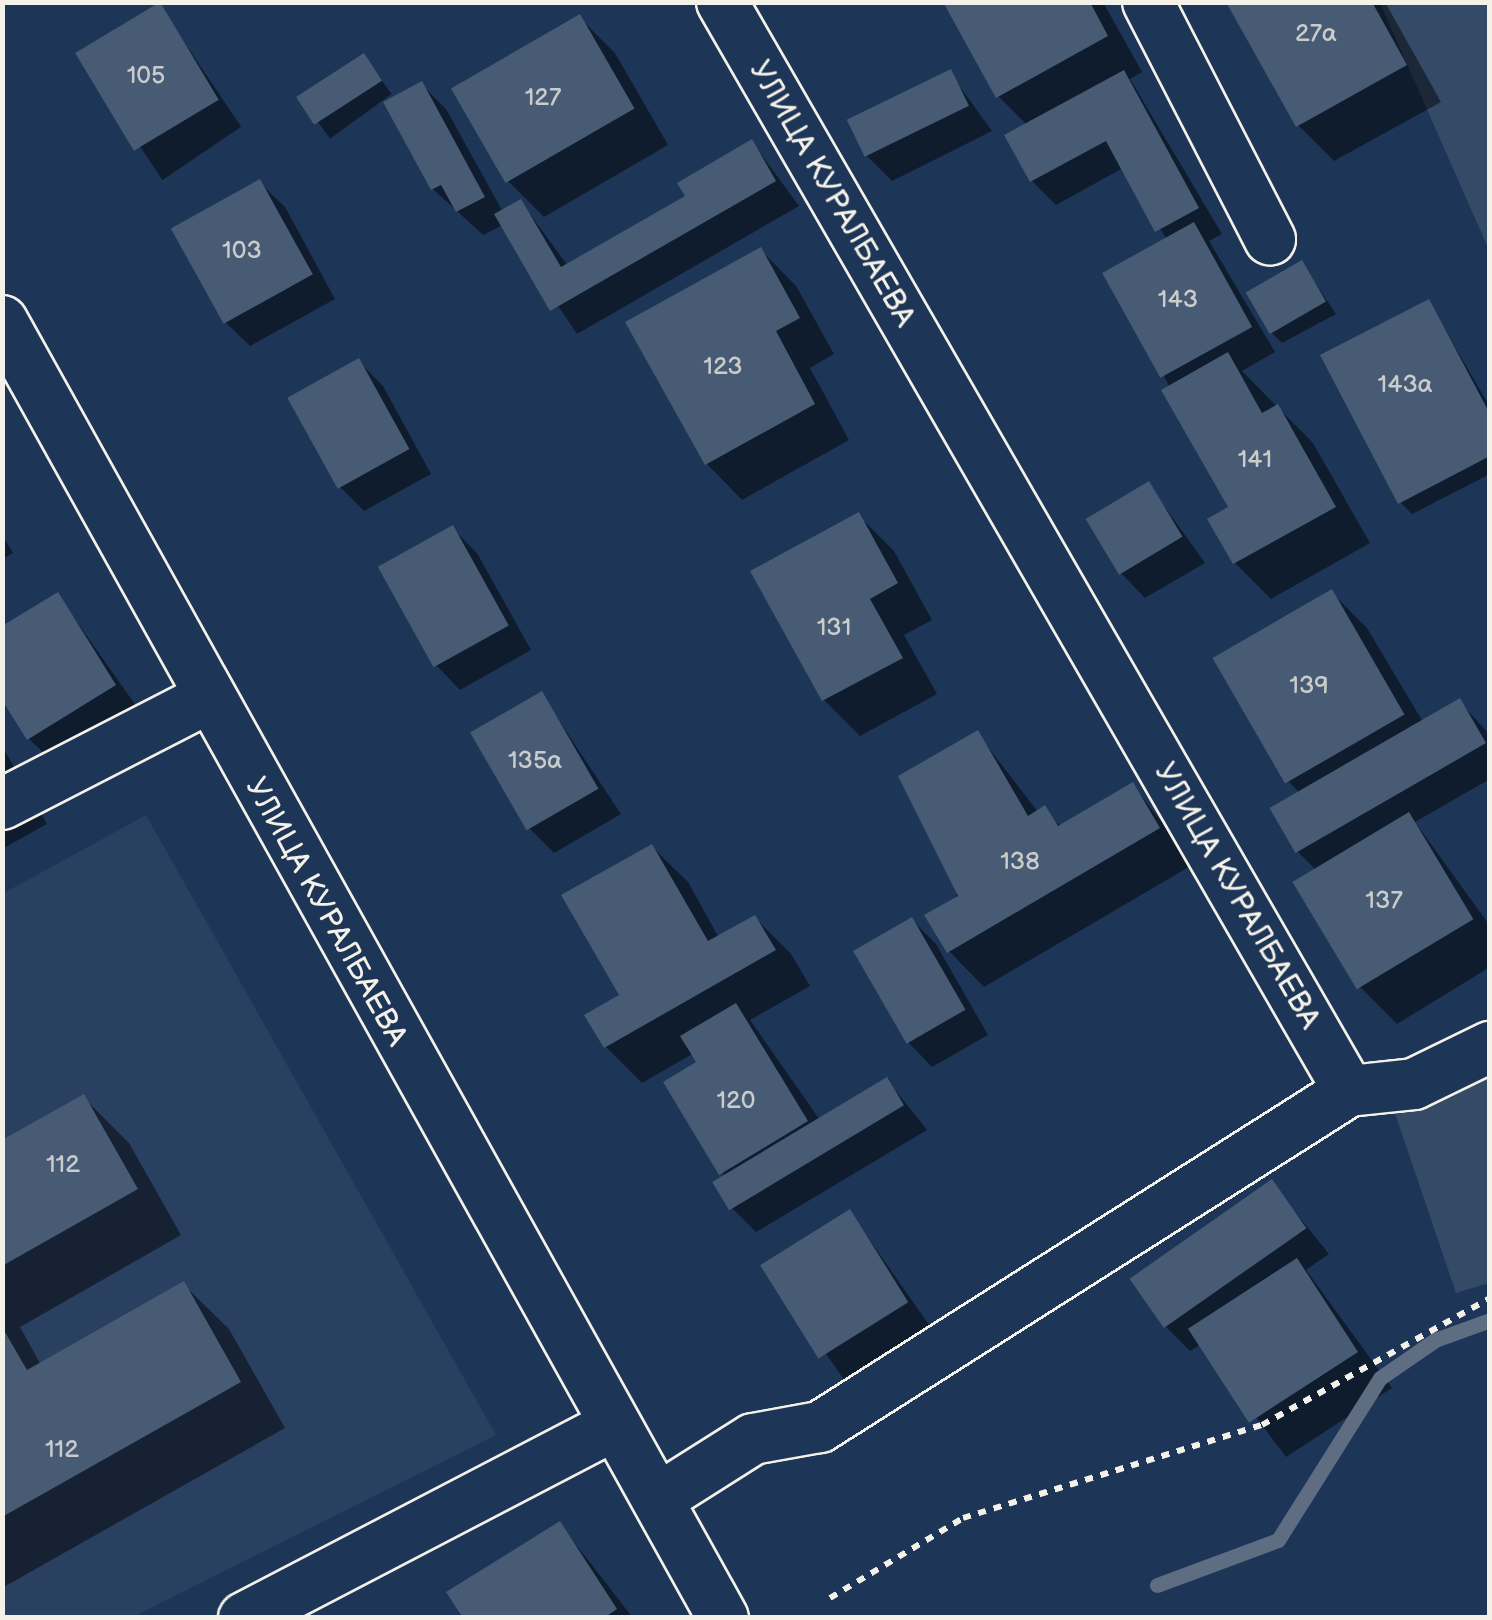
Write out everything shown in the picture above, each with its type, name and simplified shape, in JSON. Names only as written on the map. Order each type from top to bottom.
[{"type":"street","name":"УЛИЦА КУРАЛБАЕВА","points":[[722,2],[1349,1090]]},
{"type":"street","points":[[1148,2],[1270,239]]},
{"type":"street","name":"УЛИЦА КУРАЛБАЕВА","points":[[2,321],[206,699],[723,1618]]},
{"type":"street","points":[[2,804],[206,699]]},
{"type":"street","points":[[658,1499],[753,1439],[820,1427],[1349,1090],[1414,1084],[1490,1047]]},
{"type":"street","points":[[244,1618],[615,1425]]},
{"type":"path","points":[[830,1598],[963,1518],[1262,1426],[1490,1298]]},
{"type":"shaded area","points":[[1380,3],[1489,3],[1489,250]]},
{"type":"shaded area","points":[[146,815],[496,1435],[133,1617],[3,1617],[2,894]]},
{"type":"shaded area","points":[[1489,1024],[1489,1283],[1456,1293],[1384,1081]]},
{"type":"building","points":[[160,2],[219,100],[134,151],[75,53]]},
{"type":"building","points":[[943,2],[1090,2],[1108,36],[996,98]]},
{"type":"building","points":[[1226,2],[1372,2],[1407,65],[1296,127]]},
{"type":"building","points":[[580,14],[634,108],[505,183],[451,89]]},
{"type":"building","points":[[364,53],[382,81],[314,125],[296,97]]},
{"type":"building","points":[[951,69],[969,106],[865,157],[847,120]]},
{"type":"building","points":[[1124,70],[1199,208],[1155,232],[1106,141],[1030,182],[1004,135]]},
{"type":"building","points":[[422,81],[485,197],[456,212],[441,185],[431,190],[383,102]]},
{"type":"building","points":[[752,139],[776,181],[550,311],[494,214],[521,199],[561,267],[685,196],[677,183]]},
{"type":"building","points":[[260,179],[313,274],[224,324],[171,228]]},
{"type":"building","points":[[1194,222],[1252,327],[1160,378],[1102,273]]},
{"type":"building","points":[[761,247],[800,318],[776,331],[815,404],[705,465],[625,322]]},
{"type":"building","points":[[1302,260],[1326,302],[1270,334],[1246,292]]},
{"type":"building","points":[[1429,299],[1490,414],[1490,456],[1398,504],[1320,355]]},
{"type":"building","points":[[1228,352],[1262,413],[1278,404],[1336,507],[1233,564],[1207,519],[1228,507],[1161,390]]},
{"type":"building","points":[[359,358],[409,449],[338,489],[287,398]]},
{"type":"building","points":[[1149,481],[1182,537],[1119,575],[1086,519]]},
{"type":"building","points":[[859,512],[898,583],[870,599],[903,658],[822,701],[750,571]]},
{"type":"building","points":[[453,525],[509,626],[434,667],[378,567]]},
{"type":"building","points":[[1332,589],[1404,715],[1285,784],[1212,658]]},
{"type":"building","points":[[58,592],[116,685],[27,740],[2,700],[2,626]]},
{"type":"building","points":[[542,691],[598,789],[527,830],[470,732]]},
{"type":"building","points":[[1460,698],[1486,743],[1295,853],[1269,808]]},
{"type":"building","points":[[978,730],[1028,816],[1045,805],[1058,826],[1133,782],[1160,828],[947,953],[924,915],[958,896],[898,776]]},
{"type":"building","points":[[1409,812],[1473,919],[1357,989],[1292,882]]},
{"type":"building","points":[[652,844],[708,941],[755,915],[776,950],[604,1048],[584,1015],[619,995],[561,895]]},
{"type":"building","points":[[912,917],[966,1010],[907,1044],[853,951]]},
{"type":"building","points":[[736,1003],[808,1121],[719,1175],[663,1082],[696,1062],[680,1036]]},
{"type":"building","points":[[887,1077],[904,1105],[729,1210],[712,1182]]},
{"type":"building","points":[[84,1094],[138,1189],[2,1266],[2,1140]]},
{"type":"building","points":[[1272,1179],[1306,1228],[1164,1328],[1129,1279]]},
{"type":"building","points":[[850,1209],[908,1302],[818,1358],[760,1265]]},
{"type":"building","points":[[1297,1258],[1358,1352],[1249,1423],[1188,1329]]},
{"type":"building","points":[[184,1281],[241,1382],[2,1517],[2,1327],[27,1370]]},
{"type":"building","points":[[560,1521],[617,1609],[604,1618],[463,1618],[446,1592]]},
{"type":"waterway","points":[[1157,1585],[1278,1540],[1380,1378],[1435,1340],[1490,1320]]}]
